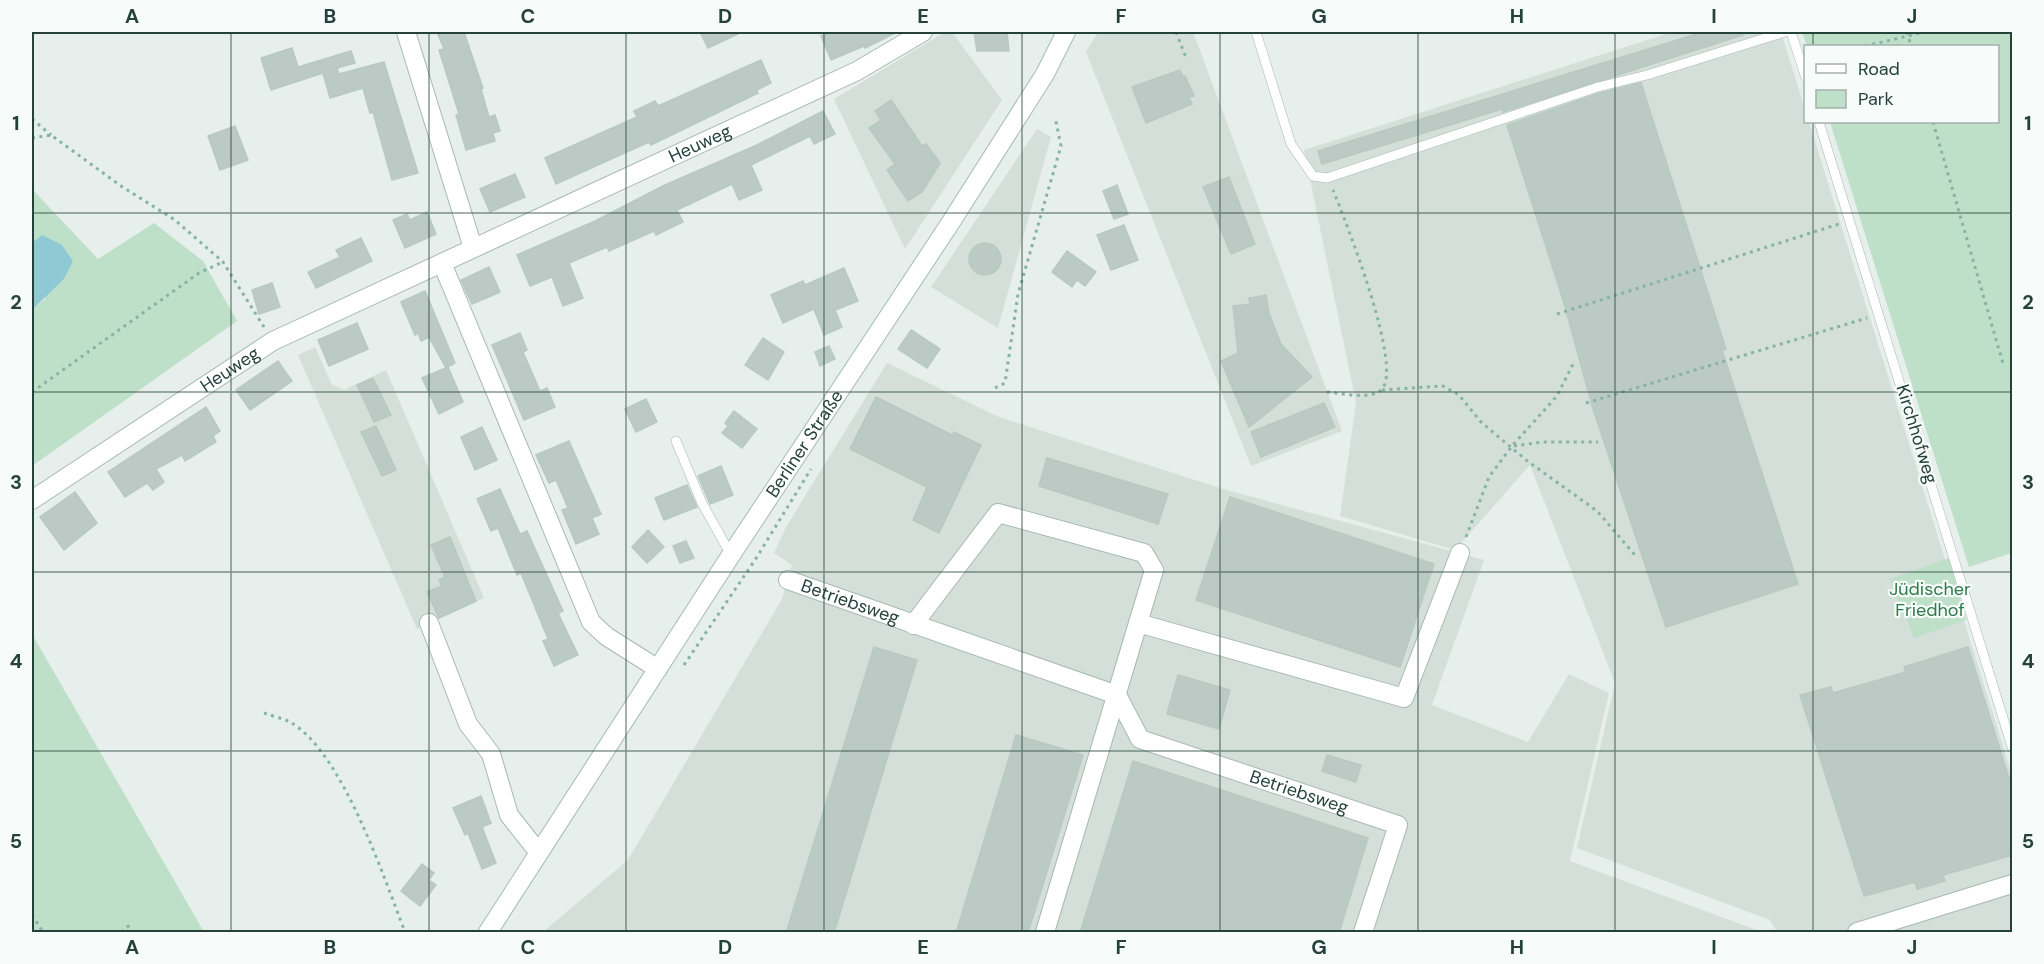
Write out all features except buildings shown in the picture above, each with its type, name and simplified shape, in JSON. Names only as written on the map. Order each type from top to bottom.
[{"type":"street","points":[[406,32],[473,248]]},
{"type":"street","name":"Heuweg","points":[[32,500],[273,341],[857,71],[923,32]]},
{"type":"street","name":"Berliner Straße","points":[[488,933],[731,555],[951,222],[1045,74],[1066,32]]},
{"type":"street","points":[[442,263],[591,622],[606,636],[658,669]]},
{"type":"street","name":"Betriebsweg","points":[[913,625],[998,513],[1144,553],[1154,570],[1045,933]]},
{"type":"street","points":[[1138,623],[1404,698],[1460,553]]},
{"type":"street","name":"Betriebsweg","points":[[788,580],[1117,695],[1140,738],[1398,825],[1363,933]]},
{"type":"street","points":[[429,623],[468,724],[491,754],[509,815],[539,853]]},
{"type":"street","points":[[1857,933],[2013,884]]},
{"type":"lane","points":[[1256,32],[1291,144],[1312,176],[1327,178],[1598,87],[1647,75],[1785,32]]},
{"type":"lane","points":[[1791,32],[1804,72]]},
{"type":"lane","name":"Kirchhofweg","points":[[1819,123],[2013,747]]},
{"type":"lane","points":[[676,441],[702,502],[731,555]]},
{"type":"path","points":[[1176,32],[1187,60]]},
{"type":"path","points":[[1869,45],[1908,34],[1925,32]]},
{"type":"path","points":[[994,388],[1005,383],[1018,294],[1061,146],[1060,129],[1055,117]]},
{"type":"path","points":[[32,119],[121,186],[175,220],[223,262],[273,341]]},
{"type":"path","points":[[1933,123],[2004,367]]},
{"type":"path","points":[[32,138],[51,135]]},
{"type":"path","points":[[1327,178],[1358,251],[1385,352],[1389,376],[1382,390]]},
{"type":"path","points":[[1557,314],[1850,221]]},
{"type":"path","points":[[32,392],[199,273],[223,262]]},
{"type":"path","points":[[1586,403],[1880,314]]},
{"type":"path","points":[[1460,553],[1489,477],[1512,446],[1557,396],[1573,363]]},
{"type":"path","points":[[1327,392],[1373,395],[1382,390],[1443,386],[1459,395],[1481,423],[1512,446],[1526,460],[1597,511],[1635,555]]},
{"type":"path","points":[[1512,446],[1542,442],[1598,442]]},
{"type":"path","points":[[264,713],[290,722],[310,738],[339,778],[375,855],[405,933]]},
{"type":"path","points":[[32,915],[43,933]]},
{"type":"path","points":[[121,933],[131,924]]},
{"type":"shaded area","points":[[945,32],[952,32],[1002,100],[905,249],[834,99]]},
{"type":"shaded area","points":[[1098,32],[1193,32],[1342,431],[1251,466],[1086,52]]},
{"type":"shaded area","points":[[1672,32],[1781,32],[1804,106],[1804,123],[1809,123],[2012,775],[2012,932],[1777,932],[1770,920],[1577,848],[1615,683],[1530,465],[1455,550],[1340,516],[1356,403],[1304,150]]},
{"type":"shaded area","points":[[1037,129],[1051,137],[998,328],[931,287]]},
{"type":"shaded area","points":[[315,347],[332,385],[344,390],[386,370],[484,598],[417,629],[298,355]]},
{"type":"shaded area","points":[[887,363],[999,417],[1223,489],[1484,560],[1432,705],[1528,742],[1569,674],[1609,693],[1570,861],[1762,932],[543,932],[628,860],[782,599],[792,565],[774,553],[786,527]]},
{"type":"green space","points":[[1802,32],[2012,32],[2012,553],[1969,567],[1830,123],[1999,123],[1999,45],[1807,45]]},
{"type":"green space","points":[[32,189],[98,259],[154,223],[203,261],[237,321],[32,466],[32,310],[45,299],[42,235],[32,243]]},
{"type":"green space","name":"Jüdischer Friedhof","points":[[1949,558],[1966,620],[1914,638],[1890,579]]},
{"type":"green space","points":[[32,634],[204,932],[32,932]]},
{"type":"water","points":[[42,235],[62,245],[73,261],[64,279],[32,310],[32,243]]}]
